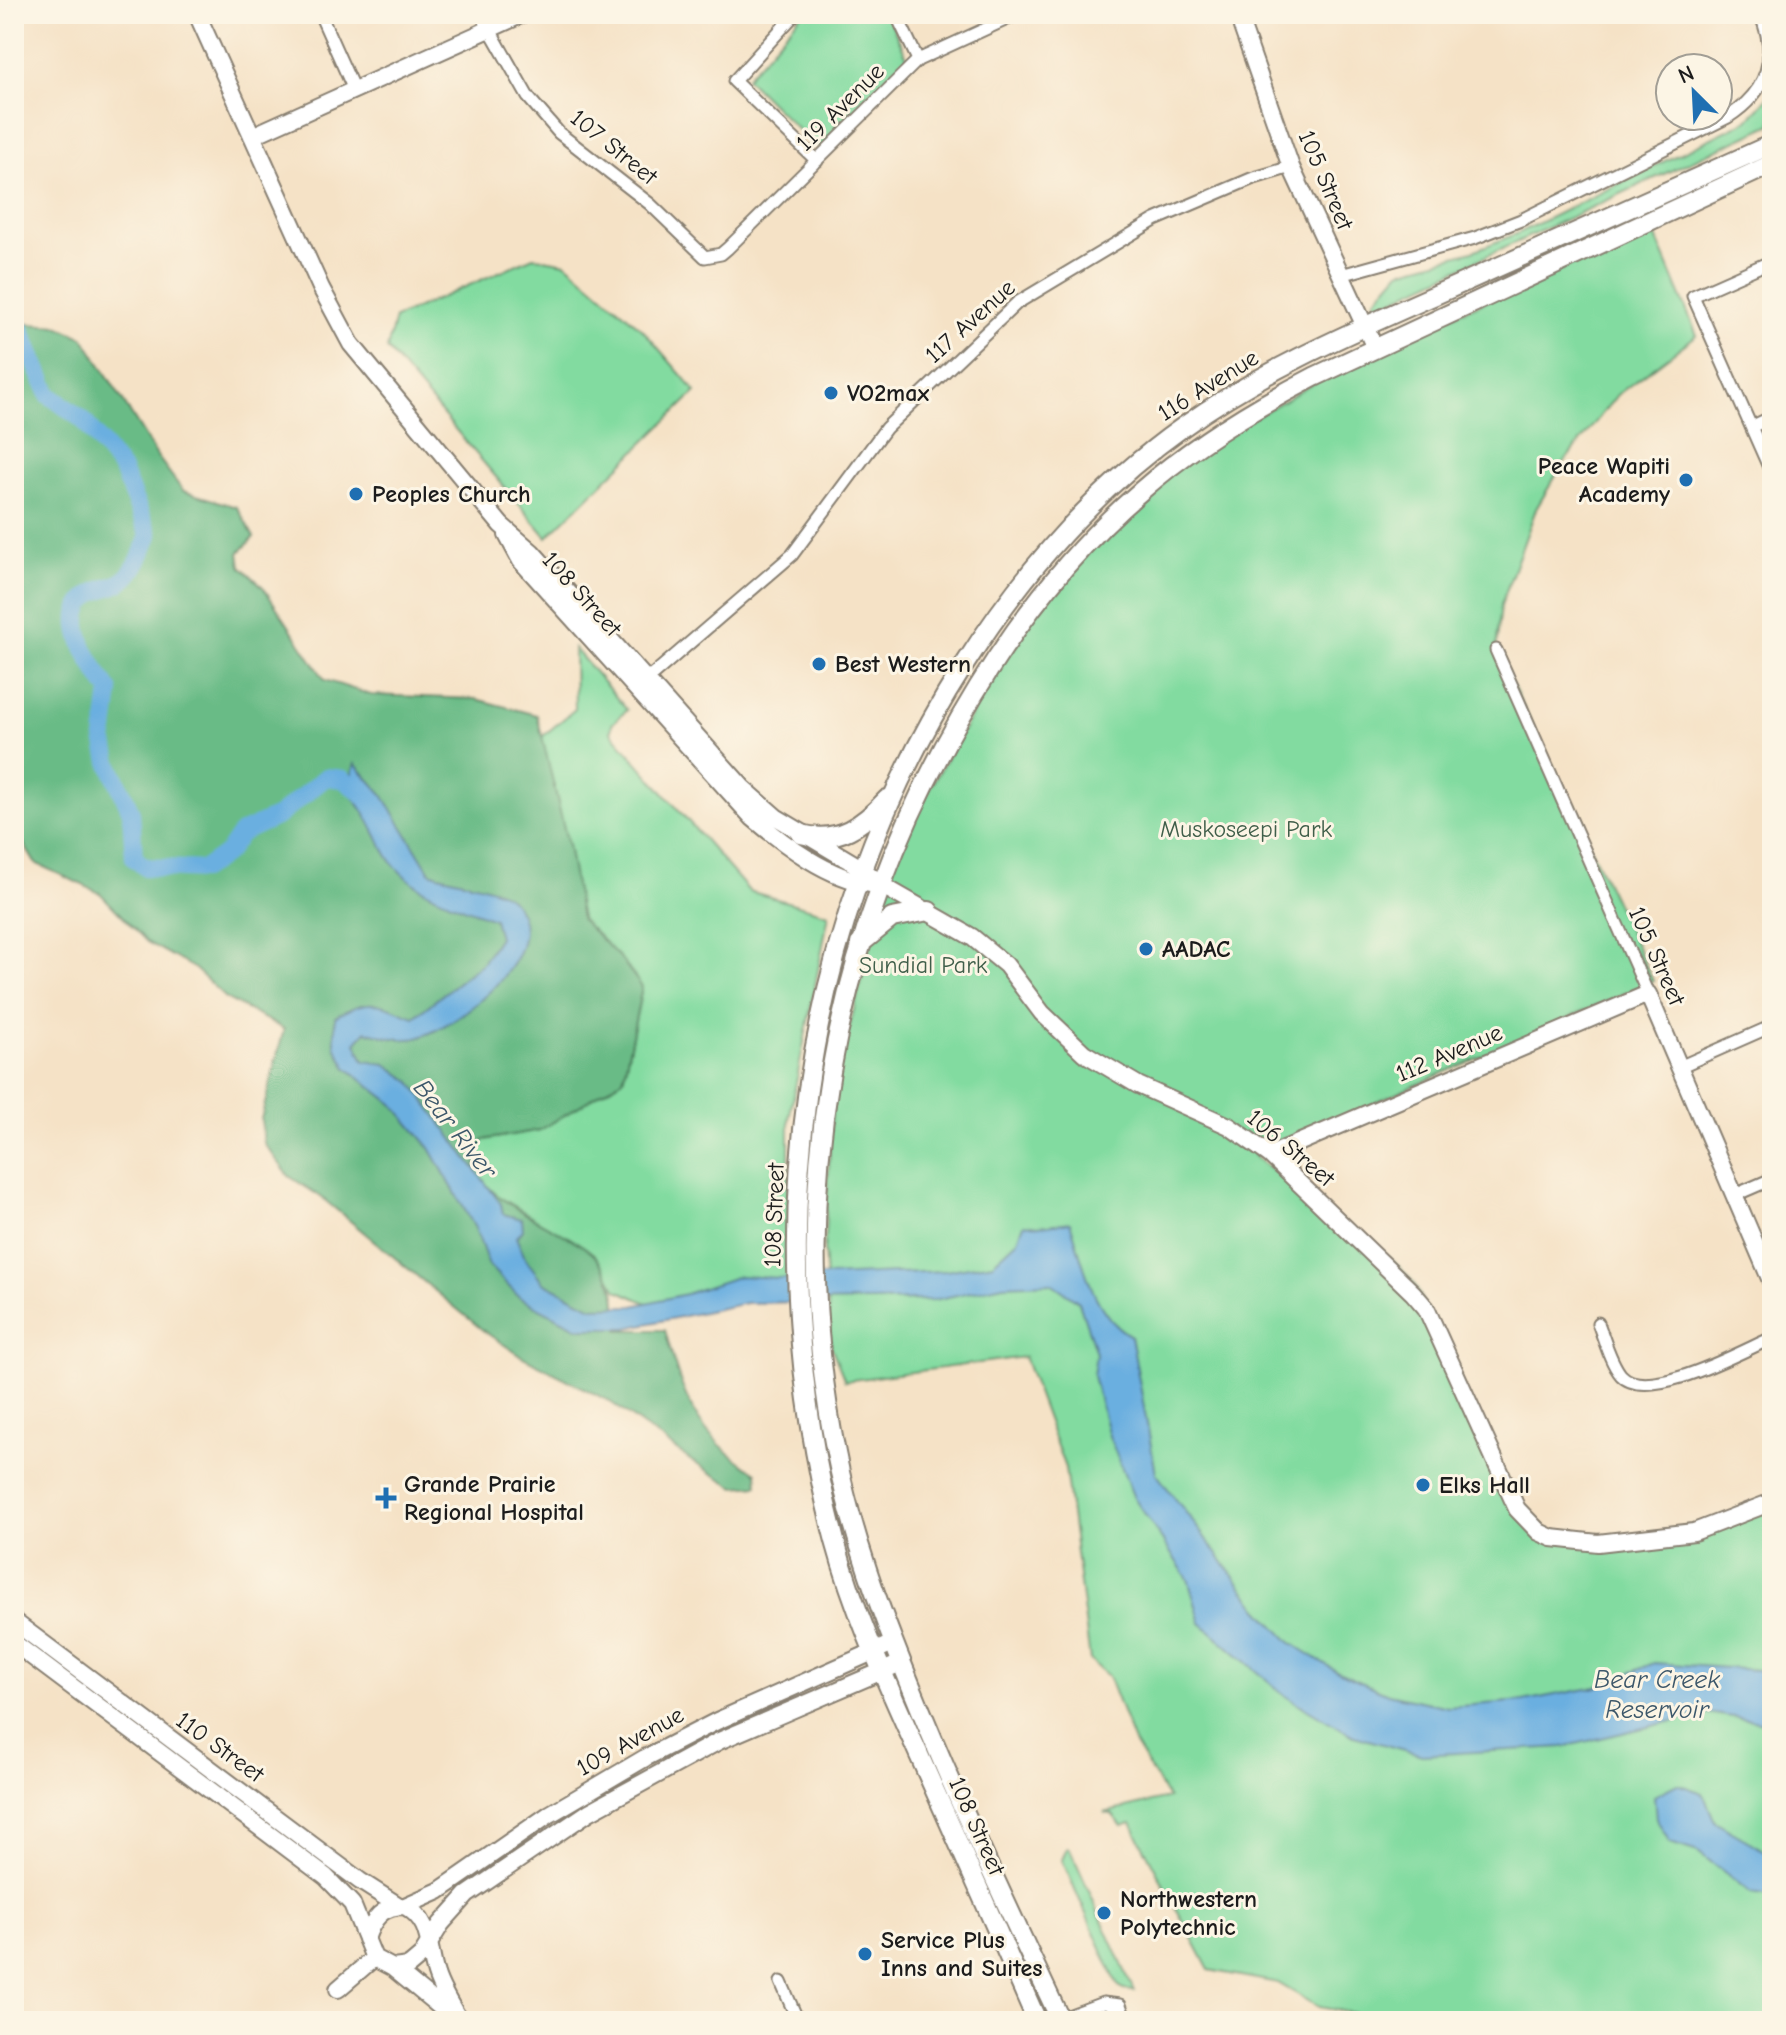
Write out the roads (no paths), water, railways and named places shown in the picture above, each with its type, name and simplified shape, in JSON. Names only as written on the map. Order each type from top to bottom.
[{"type":"main road","name":"116 Avenue","points":[[860,876],[897,788],[934,714],[999,613],[1046,553],[1094,502],[1149,453],[1211,408],[1268,374],[1364,327],[1772,144]]},
{"type":"main road","name":"116 Avenue","points":[[881,885],[921,790],[967,705],[1033,606],[1085,544],[1141,490],[1206,440],[1276,397],[1772,164]]},
{"type":"main road","points":[[801,834],[832,837],[854,829],[868,820],[897,788]]},
{"type":"main road","name":"108 Street","points":[[860,876],[835,950],[810,1068],[799,1164],[796,1258],[798,1324],[810,1418],[829,1514],[847,1580],[873,1651],[1037,2021]]},
{"type":"main road","name":"108 Street","points":[[881,885],[858,946],[828,1080],[818,1187],[817,1258],[818,1324],[830,1418],[851,1516],[893,1643],[957,1800],[1059,2020]]},
{"type":"main road","points":[[858,946],[892,918],[929,911]]},
{"type":"street","name":"108 Street","points":[[197,14],[321,288],[351,344],[501,525],[532,552],[753,818],[786,846],[860,876]]},
{"type":"street","points":[[320,14],[354,90]]},
{"type":"street","points":[[252,136],[354,90],[484,22],[523,14]]},
{"type":"street","points":[[795,14],[734,81],[817,161]]},
{"type":"street","points":[[896,14],[918,60]]},
{"type":"street","name":"119 Avenue","points":[[712,257],[728,248],[918,60],[1018,14]]},
{"type":"street","name":"105 Street","points":[[1230,14],[1241,20],[1291,167],[1375,348]]},
{"type":"street","points":[[1341,275],[1475,238],[1521,220],[1728,117],[1749,102],[1764,80],[1770,46],[1760,14]]},
{"type":"street","name":"107 Street","points":[[484,22],[528,97],[559,133],[650,204],[705,257],[712,257]]},
{"type":"street","name":"117 Avenue","points":[[640,685],[792,555],[886,428],[1017,303],[1155,220],[1251,179],[1291,167]]},
{"type":"street","points":[[1772,261],[1693,296],[1772,474]]},
{"type":"street","points":[[1751,427],[1772,417]]},
{"type":"street","name":"105 Street","points":[[1496,650],[1772,1283]]},
{"type":"street","name":"108 Street","points":[[640,685],[743,788],[860,876]]},
{"type":"street","points":[[860,876],[881,885]]},
{"type":"street","name":"106 Street","points":[[881,885],[972,937],[1006,965],[1042,1013],[1084,1053],[1138,1085],[1229,1126],[1270,1155],[1426,1308],[1517,1509],[1528,1522],[1552,1538],[1598,1543],[1694,1532],[1772,1502]]},
{"type":"street","name":"112 Avenue","points":[[1270,1155],[1648,994]]},
{"type":"street","points":[[1679,1067],[1772,1026]]},
{"type":"street","points":[[1735,1195],[1772,1179]]},
{"type":"street","points":[[1598,1323],[1621,1375],[1637,1385],[1663,1384],[1772,1338]]},
{"type":"street","name":"110 Street","points":[[16,1623],[354,1877],[402,1906]]},
{"type":"street","name":"110 Street","points":[[14,1643],[326,1877],[352,1904],[366,1939]]},
{"type":"street","name":"109 Avenue","points":[[402,1906],[448,1885],[540,1821],[645,1758],[717,1721],[893,1643]]},
{"type":"street","name":"109 Avenue","points":[[430,1941],[450,1912],[479,1885],[626,1790],[719,1741],[901,1663]]},
{"type":"street","points":[[402,1906],[420,1917],[430,1941],[435,1973],[457,2021],[393,1968],[374,1958],[366,1939],[379,1914],[402,1906]]},
{"type":"street","points":[[393,1968],[417,1961],[430,1941]]},
{"type":"street","points":[[338,1989],[374,1958]]},
{"type":"street","points":[[781,1982],[798,2021]]},
{"type":"street","points":[[1059,2020],[1103,2003],[1120,2005]]},
{"type":"street","points":[[1102,2021],[1120,2005]]},
{"type":"street","points":[[1120,2005],[1126,2021]]},
{"type":"water","points":[[355,764],[383,795],[430,872],[504,894],[511,899],[522,919],[523,940],[514,961],[481,1000],[438,1029],[420,1037],[399,1039],[366,1031],[356,1043],[364,1061],[386,1064],[411,1082],[501,1204],[503,1214],[522,1219],[523,1230],[516,1237],[525,1258],[543,1282],[592,1307],[633,1306],[686,1294],[739,1276],[780,1278],[945,1271],[993,1263],[1018,1240],[1024,1224],[1039,1226],[1070,1222],[1098,1301],[1118,1327],[1131,1336],[1156,1473],[1259,1609],[1290,1642],[1338,1672],[1388,1694],[1448,1707],[1523,1701],[1597,1687],[1654,1663],[1772,1671],[1772,1723],[1707,1713],[1563,1747],[1422,1755],[1354,1736],[1287,1697],[1201,1623],[1188,1579],[1134,1498],[1109,1436],[1093,1376],[1096,1353],[1079,1302],[1051,1283],[1003,1285],[934,1300],[746,1303],[627,1328],[578,1328],[520,1298],[489,1266],[475,1228],[430,1148],[393,1104],[347,1068],[335,1046],[335,1017],[357,1006],[374,1004],[414,1017],[482,963],[499,937],[494,919],[422,889],[389,858],[361,807],[347,790]]},
{"type":"water","name":"Bear Creek Reservoir","points":[[1677,1784],[1703,1793],[1715,1822],[1772,1855],[1772,1896],[1751,1893],[1698,1852],[1670,1843],[1656,1818],[1654,1796]]},
{"type":"waterway","name":"Bear River","points":[[14,328],[21,329],[49,395],[83,420],[122,470],[149,535],[130,574],[121,582],[91,595],[82,605],[78,617],[82,643],[110,691],[104,738],[109,762],[131,812],[134,858],[145,867],[203,870],[228,852],[241,833],[278,816],[326,777],[343,779],[367,798]]},
{"type":"place","name":"VO2max","points":[[831,393]]},
{"type":"place","name":"Peace Wapiti Academy","points":[[1686,480]]},
{"type":"place","name":"Peoples Church","points":[[356,494]]},
{"type":"place","name":"Best Western","points":[[819,664]]},
{"type":"place","name":"AADAC","points":[[1146,949]]},
{"type":"place","name":"Elks Hall","points":[[1423,1485]]},
{"type":"place","name":"Grande Prairie Regional Hospital","points":[[386,1498]]},
{"type":"place","name":"Northwestern Polytechnic","points":[[1104,1913]]},
{"type":"place","name":"Service Plus Inns and Suites","points":[[865,1954]]},
{"type":"park label","name":"Muskoseepi Park","points":[[1246,829]]},
{"type":"park label","name":"Sundial Park","points":[[923,965]]}]
